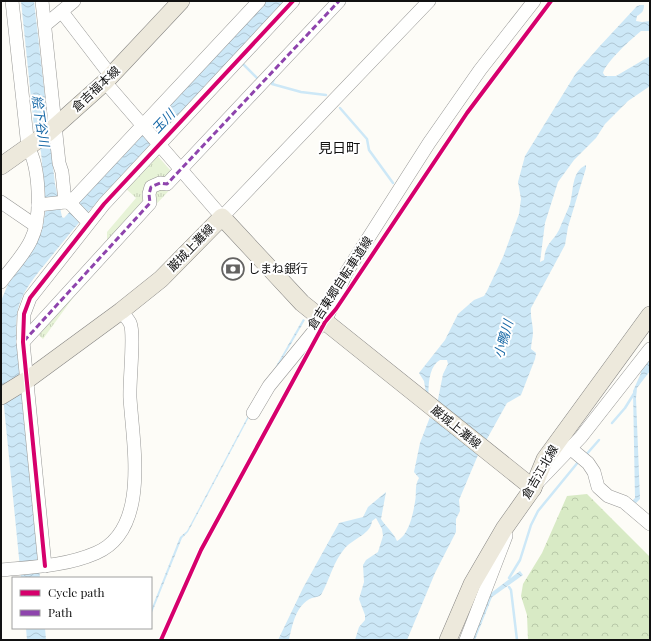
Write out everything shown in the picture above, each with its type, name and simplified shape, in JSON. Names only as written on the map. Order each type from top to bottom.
[{"type":"main road","name":"倉吉福本線","points":[[1,166],[52,129],[108,79],[181,1]]},
{"type":"main road","name":"巌城上灘線","points":[[1,396],[25,381],[121,311],[161,279],[222,216],[302,303],[527,484]]},
{"type":"main road","name":"倉吉江北線","points":[[448,640],[472,584],[504,529],[527,484],[650,315]]},
{"type":"street","points":[[1,282],[32,239],[36,226],[38,205],[35,165],[30,146],[12,1]]},
{"type":"street","points":[[42,1],[52,129],[68,203],[88,222]]},
{"type":"street","points":[[45,25],[74,1]]},
{"type":"street","points":[[38,205],[68,203],[144,128],[259,1]]},
{"type":"street","points":[[44,567],[22,342],[24,314],[30,298],[88,222],[158,144],[293,1]]},
{"type":"street","points":[[22,342],[150,204],[149,194],[151,187],[160,183],[167,184],[339,1]]},
{"type":"street","points":[[62,12],[144,128],[182,169],[222,216],[429,1]]},
{"type":"street","points":[[253,413],[269,386],[314,331],[328,324],[346,273],[429,143],[480,70],[534,1]]},
{"type":"street","points":[[1,202],[36,226]]},
{"type":"street","points":[[4,570],[44,567],[84,558],[97,553],[109,546],[119,535],[131,512],[135,476],[130,385],[132,337],[131,324],[121,311]]},
{"type":"street","points":[[527,484],[570,448],[650,348]]},
{"type":"street","points":[[570,448],[588,463],[594,472],[598,487],[608,496],[624,502],[650,524]]},
{"type":"street","points":[[466,640],[507,535],[504,529]]},
{"type":"green space","points":[[156,154],[179,180],[88,277],[43,339],[30,327],[107,242],[107,232],[136,198],[124,187]]},
{"type":"green space","points":[[587,494],[650,557],[650,640],[528,640],[527,615],[521,596],[523,584],[542,553],[567,496]]},
{"type":"water","points":[[21,1],[34,1],[55,184],[62,217],[64,218],[264,1],[286,1],[211,82],[208,82],[201,90],[201,94],[89,211],[36,275],[19,304],[16,322],[16,336],[40,577],[21,577],[1,376],[1,301],[8,284],[35,246],[42,230],[46,208],[41,152],[34,127]]},
{"type":"water","name":"小鴨川","points":[[644,5],[643,10],[637,16],[636,21],[650,21],[650,31],[641,31],[631,39],[609,63],[603,73],[605,76],[616,76],[650,56],[650,86],[628,101],[605,124],[596,138],[574,160],[558,182],[545,223],[540,262],[544,260],[546,250],[559,230],[569,207],[575,177],[581,168],[586,165],[568,227],[565,245],[531,308],[533,332],[531,349],[536,353],[535,359],[521,395],[507,403],[478,455],[459,500],[460,511],[456,519],[456,532],[435,573],[407,640],[355,640],[359,627],[365,620],[365,615],[359,599],[364,582],[363,565],[366,560],[378,552],[383,536],[382,529],[376,518],[372,521],[369,529],[365,533],[345,548],[341,553],[321,595],[307,601],[298,610],[289,640],[278,640],[303,588],[339,523],[363,517],[368,507],[386,492],[381,519],[397,541],[405,534],[410,524],[416,499],[419,478],[414,472],[420,443],[430,417],[434,420],[443,374],[448,364],[447,360],[440,360],[435,364],[432,371],[429,387],[430,416],[424,381],[419,373],[445,340],[458,314],[474,300],[484,296],[487,291],[503,257],[519,214],[521,199],[518,182],[525,156],[576,73],[637,6]]},
{"type":"water","points":[[303,319],[305,320],[256,404],[188,532],[182,538],[152,613],[152,607],[180,537],[187,531],[256,401]]},
{"type":"water","points":[[650,357],[650,371],[637,388],[636,398],[640,499],[635,504],[632,501],[635,498],[633,391],[641,373],[641,367]]},
{"type":"water","points":[[520,571],[523,575],[492,597],[475,640],[471,640],[491,593]]},
{"type":"water","points":[[26,629],[45,629],[46,640],[27,640]]},
{"type":"waterway","points":[[242,63],[258,79]]},
{"type":"waterway","points":[[274,79],[272,84],[301,92],[326,95]]},
{"type":"waterway","points":[[340,108],[367,139],[369,150],[393,183]]},
{"type":"waterway","points":[[612,423],[625,408],[635,392]]},
{"type":"waterway","points":[[585,456],[599,440]]},
{"type":"waterway","points":[[509,578],[520,560],[531,525],[538,511],[579,461]]},
{"type":"waterway","points":[[509,587],[511,590],[517,640]]},
{"type":"marked path","points":[[24,341],[150,203],[149,194],[151,187],[160,183],[167,184],[339,1]]},
{"type":"cycle path","points":[[45,566],[23,342],[24,314],[30,298],[104,204],[293,1]]},
{"type":"cycle path","name":"倉吉東郷自転車道線","points":[[161,640],[201,550],[325,322],[336,309],[467,113],[551,1]]},
{"type":"place","name":"しまね銀行","points":[[233,269]]},
{"type":"district","name":"見日町","points":[[339,148]]},
{"type":"water label","name":"絵下谷川","points":[[41,121]]},
{"type":"water label","name":"玉川","points":[[163,121]]}]
